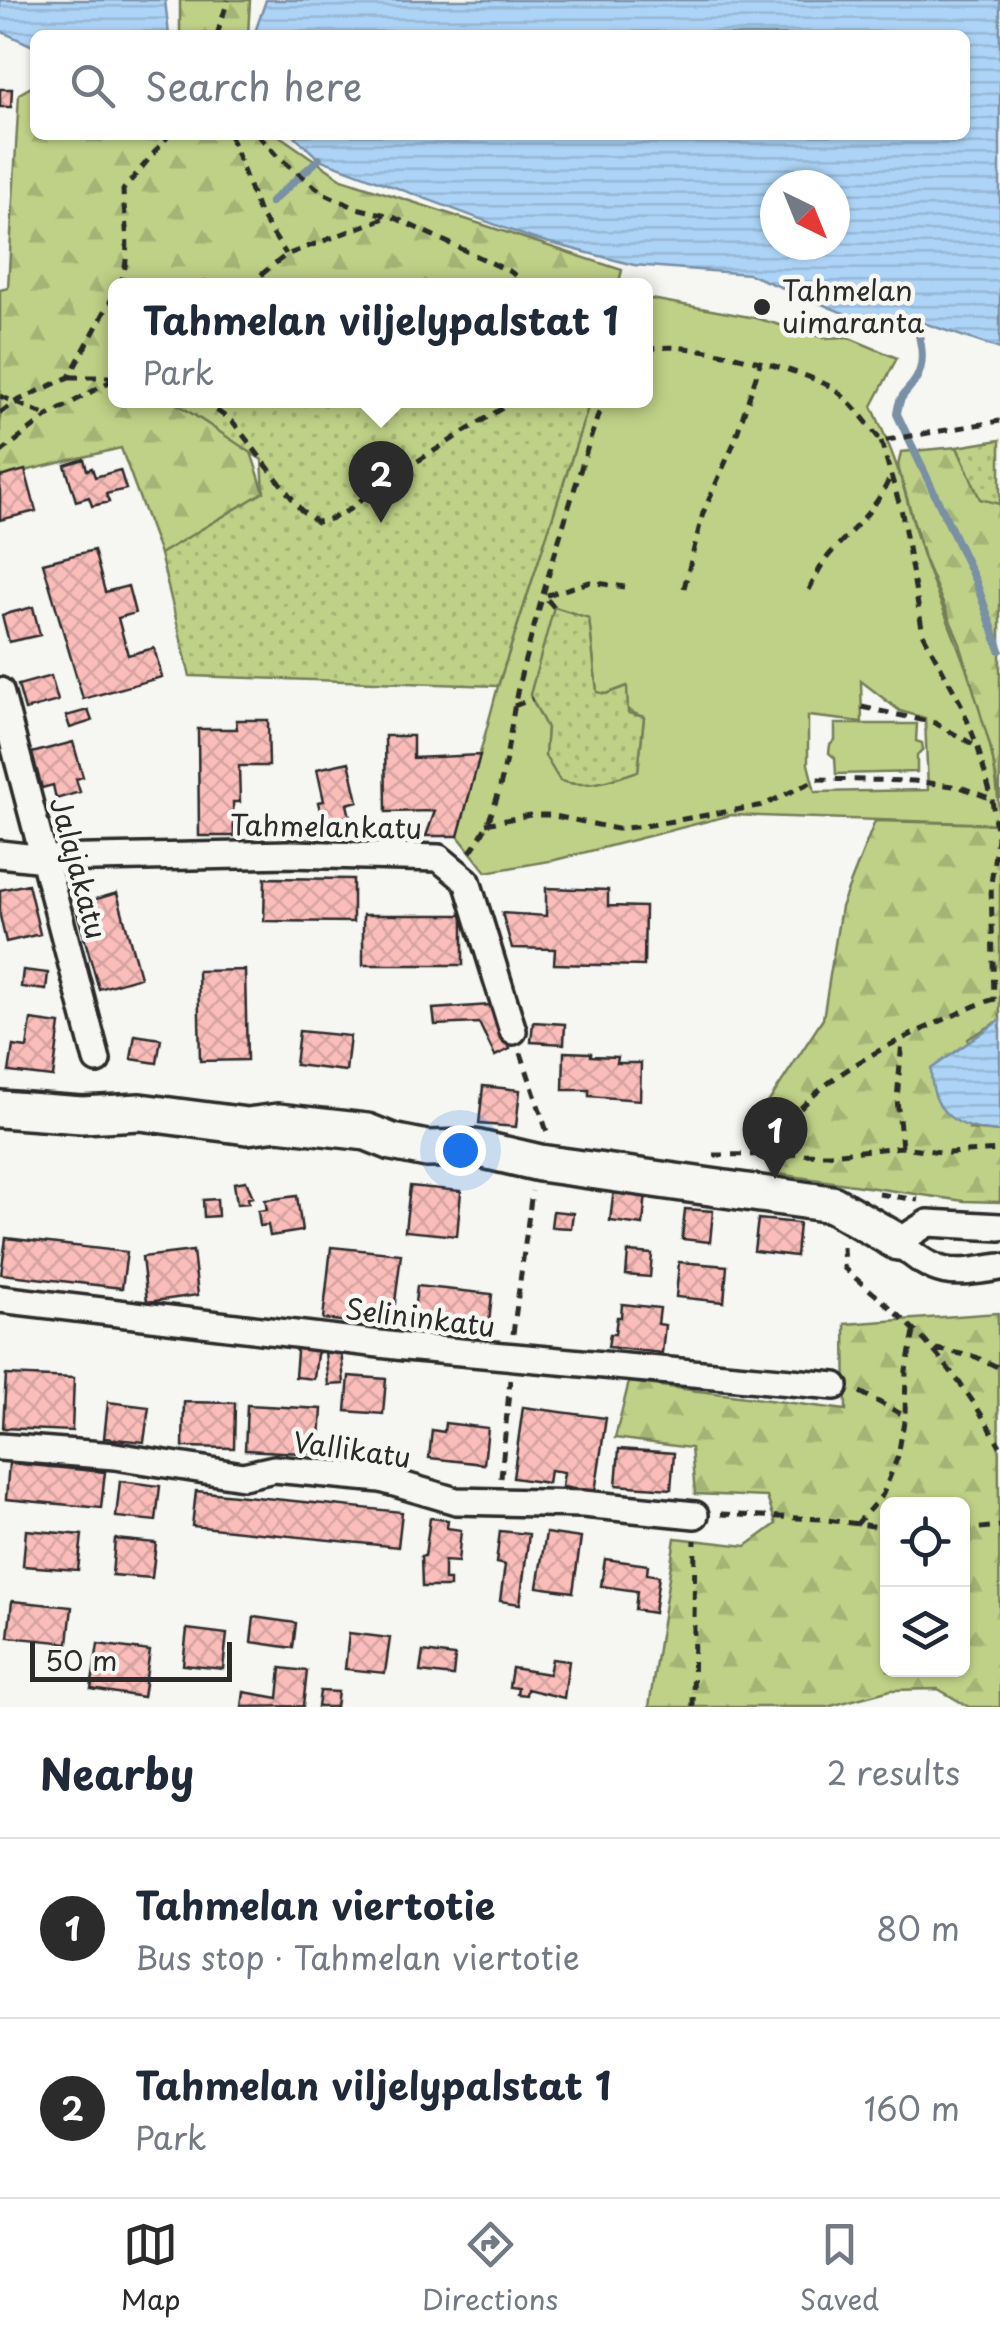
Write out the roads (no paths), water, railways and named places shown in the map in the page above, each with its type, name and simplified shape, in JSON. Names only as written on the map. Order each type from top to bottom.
[{"type":"street","name":"Jalajakatu","points":[[0,691],[97,1060]]},
{"type":"street","name":"Tahmelankatu","points":[[0,854],[45,859],[291,854],[440,858],[467,881],[513,1032]]},
{"type":"street","points":[[0,1108],[82,1115],[140,1112],[247,1126],[278,1122],[366,1132],[426,1148],[475,1148],[536,1177],[832,1204],[898,1242],[929,1268],[958,1273],[1000,1266]]},
{"type":"street","points":[[898,1242],[928,1223],[1000,1226]]},
{"type":"street","name":"Selininkatu","points":[[0,1298],[422,1349],[835,1386]]},
{"type":"street","name":"Vallikatu","points":[[0,1446],[115,1456],[243,1476],[274,1469],[382,1479],[456,1502],[582,1504],[708,1514]]},
{"type":"water","points":[[0,0],[165,0],[168,30],[30,30],[30,45],[0,31]]},
{"type":"water","points":[[266,0],[1000,0],[1000,349],[915,320],[865,322],[749,274],[634,265],[531,238],[319,159],[298,140],[970,140],[970,30],[256,30]]},
{"type":"water","points":[[1000,1020],[1000,1132],[972,1127],[950,1117],[936,1098],[931,1069]]},
{"type":"waterway","points":[[271,202],[319,159]]},
{"type":"waterway","points":[[915,320],[922,349],[921,365],[897,414],[976,582],[1000,650]]},
{"type":"place","name":"Tahmelan uimaranta","points":[[762,307]]},
{"type":"place","name":"Tahmelan viljelypalstat 1","points":[[381,523]]},
{"type":"place","name":"Tahmelan viertotie","points":[[775,1179]]}]
